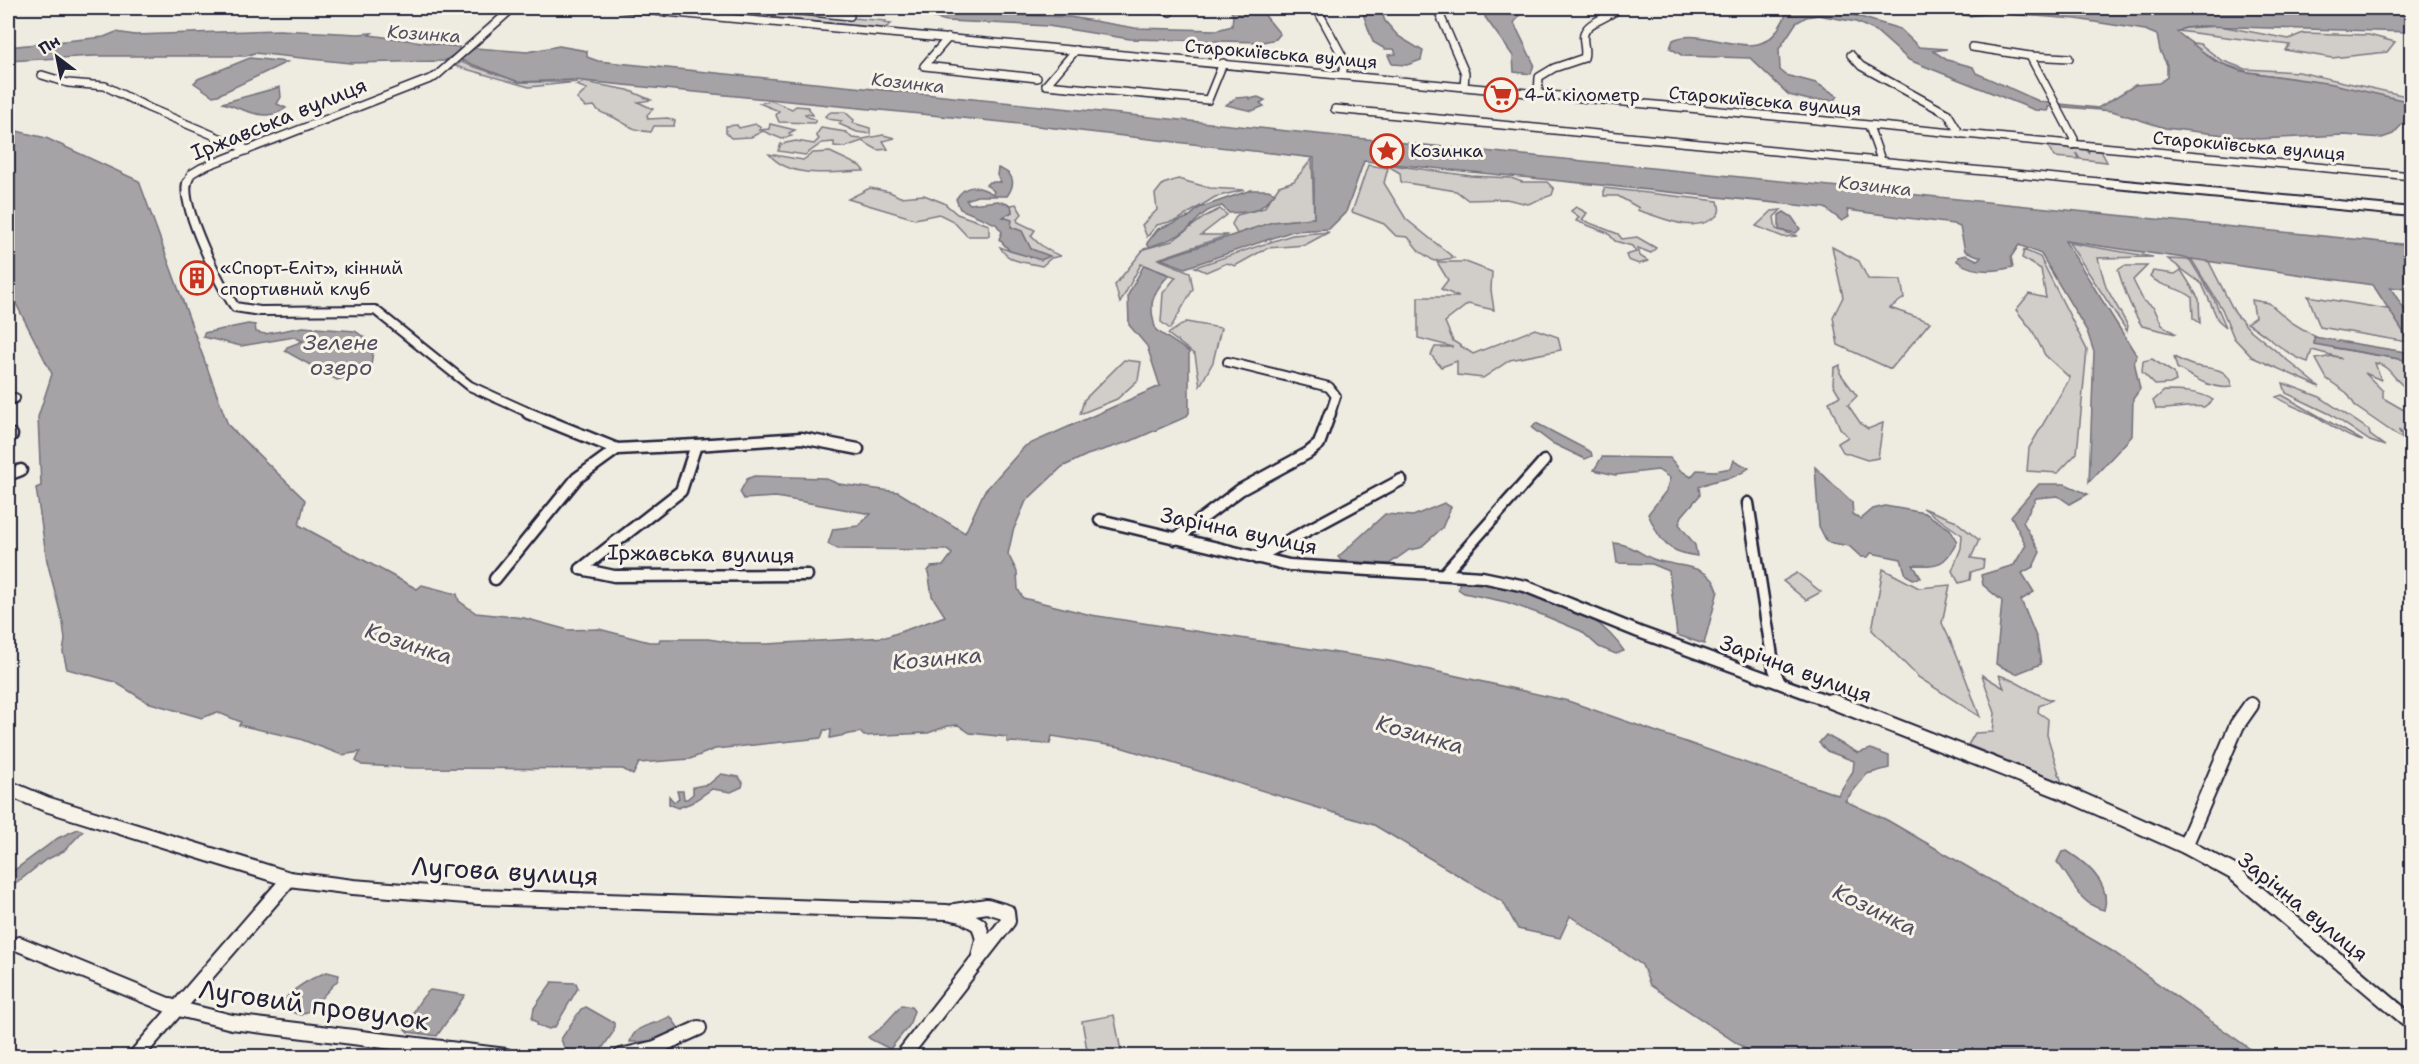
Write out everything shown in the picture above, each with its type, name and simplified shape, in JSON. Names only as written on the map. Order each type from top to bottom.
[{"type":"street","name":"Іржавська вулиця","points":[[513,8],[435,77],[191,174],[186,191],[201,241],[227,296],[235,307],[260,311],[375,310],[470,386],[617,449],[696,444],[681,491],[581,569],[614,576],[807,575]]},
{"type":"street","name":"Старокиївська вулиця","points":[[623,8],[2412,176]]},
{"type":"street","points":[[721,16],[734,8]]},
{"type":"street","points":[[774,8],[850,16]]},
{"type":"street","name":"Старокиївська вулиця","points":[[1156,8],[1170,12]]},
{"type":"street","points":[[1437,8],[1465,73],[1464,87]]},
{"type":"street","points":[[1538,94],[1539,77],[1554,68],[1584,58],[1586,54],[1582,36],[1587,26],[1616,12],[1619,8]]},
{"type":"street","points":[[1317,9],[1345,61],[1341,75]]},
{"type":"street","points":[[948,38],[924,66],[1037,78]]},
{"type":"street","points":[[1972,47],[2030,56],[2069,58]]},
{"type":"street","points":[[1076,50],[1047,85],[1208,100],[1223,63]]},
{"type":"street","points":[[1851,56],[1861,66],[1947,114],[1960,134]]},
{"type":"street","points":[[2030,56],[2074,140],[2072,145]]},
{"type":"street","points":[[42,75],[68,83],[108,87],[148,108],[248,150]]},
{"type":"street","points":[[1335,109],[2412,212]]},
{"type":"street","points":[[1869,126],[1881,160]]},
{"type":"street","points":[[1174,539],[1240,490],[1308,453],[1319,444],[1336,396],[1329,387],[1228,362]]},
{"type":"street","points":[[696,444],[802,438],[858,449]]},
{"type":"street","points":[[495,579],[577,478],[617,449]]},
{"type":"street","points":[[1444,574],[1544,461]]},
{"type":"street","points":[[8,475],[21,470]]},
{"type":"street","points":[[1256,558],[1401,480]]},
{"type":"street","points":[[1748,504],[1774,669],[1779,681]]},
{"type":"street","name":"Зарічна вулиця","points":[[1100,520],[1289,565],[1338,570],[1444,574],[1510,582],[1546,592],[1639,632],[1779,681],[2061,791],[2186,846],[2233,872],[2412,1023]]},
{"type":"street","points":[[2186,846],[2237,725],[2251,705]]},
{"type":"street","name":"Лугова вулиця","points":[[8,788],[46,804],[289,879],[353,887],[479,897],[946,912],[963,915],[979,925],[983,939],[979,957]]},
{"type":"street","points":[[136,1056],[175,1008],[289,879]]},
{"type":"street","points":[[903,1056],[1006,924],[1007,912],[987,906],[946,912]]},
{"type":"street","name":"Луговий провулок","points":[[19,944],[68,962],[76,969],[175,1008],[232,1022],[506,1056]]},
{"type":"street","points":[[621,1056],[625,1053],[655,1048],[699,1028]]},
{"type":"shaded area","points":[[745,8],[886,21],[884,23],[891,24],[882,30],[736,16]]},
{"type":"shaded area","points":[[2220,26],[2289,39],[2303,33],[2369,35],[2395,42],[2387,52],[2332,58],[2285,50],[2290,45],[2178,31],[2185,28]]},
{"type":"shaded area","points":[[2187,42],[2200,44],[2221,60],[2245,69],[2299,72],[2411,97],[2411,102],[2328,84],[2248,72],[2220,63]]},
{"type":"shaded area","points":[[463,61],[463,63],[519,82],[578,82],[529,87],[455,66]]},
{"type":"shaded area","points":[[584,82],[628,90],[651,100],[638,102],[653,109],[647,115],[648,119],[668,118],[675,121],[674,126],[654,126],[651,132],[641,131],[601,112],[594,106],[585,107],[577,99],[587,89],[576,85]]},
{"type":"shaded area","points":[[772,101],[792,109],[796,106],[808,107],[813,115],[805,114],[806,116],[816,120],[814,123],[779,122],[776,115],[779,111],[759,103]]},
{"type":"shaded area","points":[[831,112],[845,112],[854,120],[853,123],[870,128],[870,134],[857,132],[839,124],[842,121],[828,119],[825,116]]},
{"type":"shaded area","points":[[756,124],[761,127],[759,130],[769,129],[770,124],[795,130],[789,133],[792,136],[782,139],[763,131],[751,137],[731,138],[726,133],[726,126],[737,125],[739,128]]},
{"type":"shaded area","points":[[821,128],[846,132],[852,138],[863,139],[883,135],[895,138],[883,141],[888,149],[878,150],[862,141],[845,147],[834,146],[834,142],[822,143],[805,155],[778,151],[781,144],[796,141],[814,144],[819,139],[816,135]]},
{"type":"shaded area","points":[[2048,146],[2087,150],[2089,153],[2088,150],[2101,151],[2107,162],[2080,159],[2076,153],[2078,159],[2054,157]]},
{"type":"shaded area","points":[[830,152],[860,166],[864,171],[813,173],[800,171],[788,168],[769,154],[803,160],[813,153]]},
{"type":"shaded area","points":[[1312,159],[1314,218],[1273,222],[1237,234],[1232,224],[1237,215],[1264,208],[1279,186],[1294,181]]},
{"type":"shaded area","points":[[1385,164],[1471,176],[1511,178],[1522,182],[1547,182],[1554,189],[1552,195],[1528,204],[1506,199],[1468,200],[1456,191],[1401,182],[1400,173]]},
{"type":"shaded area","points":[[1368,165],[1388,168],[1384,183],[1406,219],[1454,258],[1434,261],[1419,251],[1408,237],[1396,236],[1384,224],[1352,212]]},
{"type":"shaded area","points":[[1178,179],[1210,188],[1244,190],[1215,197],[1178,220],[1157,225],[1147,237],[1142,225],[1157,210],[1155,194],[1163,184]]},
{"type":"shaded area","points":[[870,188],[890,192],[900,197],[924,195],[944,203],[957,214],[989,225],[989,236],[967,236],[953,221],[939,214],[915,219],[848,199]]},
{"type":"shaded area","points":[[1604,188],[1718,201],[1719,211],[1714,218],[1705,223],[1676,223],[1637,210],[1639,208],[1618,196],[1604,196]]},
{"type":"shaded area","points":[[1016,204],[1022,214],[1017,219],[1018,222],[1035,230],[1031,236],[1034,239],[1049,251],[1061,256],[1051,258],[1042,266],[1018,261],[1004,252],[1000,247],[1010,251],[1049,256],[1031,249],[1022,231],[1011,227],[1002,217],[1012,212],[1011,205]]},
{"type":"shaded area","points":[[1576,207],[1587,213],[1582,220],[1618,234],[1622,239],[1637,237],[1656,248],[1651,253],[1638,248],[1640,256],[1648,261],[1639,264],[1628,260],[1626,255],[1636,252],[1632,246],[1615,241],[1608,233],[1576,221],[1579,217],[1571,211]]},
{"type":"shaded area","points":[[1220,209],[1227,215],[1201,235],[1228,235],[1158,259],[1190,272],[1193,289],[1170,329],[1161,322],[1163,293],[1176,277],[1141,264],[1120,303],[1115,285],[1144,249],[1172,241],[1206,216]]},
{"type":"shaded area","points":[[1781,210],[1774,217],[1776,229],[1797,236],[1783,237],[1756,226],[1772,211]]},
{"type":"shaded area","points":[[1329,232],[1305,245],[1267,248],[1235,266],[1227,263],[1206,272],[1195,267],[1292,235]]},
{"type":"shaded area","points":[[2069,243],[2153,257],[2098,258],[2106,287],[2128,326],[2127,331]]},
{"type":"shaded area","points":[[1832,247],[1859,261],[1868,279],[1901,280],[1904,298],[1890,308],[1930,322],[1891,369],[1838,345],[1833,317],[1843,297]]},
{"type":"shaded area","points":[[2024,250],[2040,257],[2087,350],[2077,453],[2058,473],[2027,471],[2029,448],[2070,378],[2045,355],[2032,330],[2016,310],[2029,294],[2046,298],[2041,269],[2022,258]]},
{"type":"shaded area","points":[[2190,257],[2208,260],[2235,313],[2248,328],[2320,387],[2252,357],[2234,338],[2222,309]]},
{"type":"shaded area","points":[[2168,259],[2190,260],[2214,299],[2226,327],[2218,320],[2202,284]]},
{"type":"shaded area","points":[[1437,262],[1466,262],[1492,272],[1491,290],[1494,310],[1468,304],[1445,322],[1453,341],[1473,354],[1535,329],[1558,337],[1561,350],[1510,360],[1483,378],[1457,375],[1457,361],[1441,367],[1431,355],[1435,347],[1453,347],[1418,338],[1418,297],[1459,297],[1441,289],[1448,280]]},
{"type":"shaded area","points":[[2124,266],[2147,266],[2133,280],[2143,300],[2154,308],[2162,325],[2176,334],[2142,326],[2128,299],[2118,270]]},
{"type":"shaded area","points":[[2181,270],[2199,299],[2200,323],[2193,318],[2192,297],[2159,283],[2150,276],[2153,271],[2175,274]]},
{"type":"shaded area","points":[[2308,296],[2393,310],[2408,342],[2320,327]]},
{"type":"shaded area","points":[[2252,300],[2269,303],[2291,322],[2334,348],[2411,361],[2411,391],[2381,365],[2375,363],[2381,380],[2365,373],[2383,391],[2383,398],[2411,414],[2411,442],[2398,429],[2404,440],[2356,407],[2347,393],[2327,379],[2316,359],[2333,356],[2342,358],[2312,350],[2308,362],[2284,350],[2247,323],[2255,317]]},
{"type":"shaded area","points":[[1186,322],[1221,328],[1213,362],[1200,386],[1195,355],[1168,334]]},
{"type":"shaded area","points":[[2174,357],[2192,365],[2222,372],[2230,380],[2232,387],[2217,387],[2197,379],[2177,368]]},
{"type":"shaded area","points":[[2152,359],[2174,373],[2176,381],[2170,384],[2155,385],[2142,372],[2143,361]]},
{"type":"shaded area","points":[[1124,360],[1141,362],[1138,380],[1117,399],[1080,414],[1084,400]]},
{"type":"shaded area","points":[[1840,365],[1840,373],[1857,396],[1848,405],[1861,424],[1868,429],[1883,423],[1878,458],[1867,460],[1843,452],[1838,443],[1848,437],[1840,428],[1829,402],[1840,396],[1833,384],[1834,368]]},
{"type":"shaded area","points":[[2283,383],[2320,397],[2369,430],[2370,435],[2385,446],[2370,441],[2330,414],[2286,393]]},
{"type":"shaded area","points":[[2164,391],[2196,393],[2213,400],[2204,407],[2156,409],[2153,401]]},
{"type":"shaded area","points":[[2282,395],[2363,441],[2345,434],[2316,416],[2276,397]]},
{"type":"shaded area","points":[[1923,508],[1954,520],[1979,540],[1971,558],[1984,560],[1983,568],[1971,572],[1970,580],[1959,583],[1952,571],[1961,548],[1962,535]]},
{"type":"shaded area","points":[[1883,569],[1919,588],[1950,585],[1942,623],[1957,655],[1980,717],[1918,677],[1872,630]]},
{"type":"shaded area","points":[[1797,573],[1821,592],[1806,600],[1783,581]]},
{"type":"shaded area","points":[[1982,675],[2004,688],[1999,675],[2052,700],[2039,706],[2038,712],[2048,719],[2047,735],[2062,783],[1968,745],[1975,733],[1993,732],[1995,713]]},
{"type":"shaded area","points":[[1114,1015],[1122,1056],[1088,1056],[1082,1021]]},
{"type":"water","points":[[874,8],[954,8],[985,14],[1070,17],[1135,28],[1217,30],[1232,26],[1233,15],[1229,8],[1259,8],[1280,34],[1276,39],[1263,42],[1130,39],[1048,26],[947,21]]},
{"type":"water","points":[[1361,8],[1380,8],[1385,21],[1398,36],[1423,51],[1421,60],[1407,65],[1392,64],[1388,55],[1396,54],[1394,49],[1385,49],[1373,42]]},
{"type":"water","points":[[1505,8],[1524,8],[1514,23],[1534,64],[1531,74],[1514,72],[1513,56],[1485,17],[1486,13]]},
{"type":"water","points":[[1786,8],[1841,8],[1847,13],[1900,29],[1919,47],[1947,49],[1933,51],[1947,60],[1973,67],[1976,73],[2041,102],[2098,108],[2135,85],[2159,83],[2167,77],[2167,65],[2160,51],[2157,35],[2145,30],[2076,19],[1993,13],[1968,16],[1945,9],[1888,8],[2411,8],[2411,32],[2203,26],[2185,28],[2177,32],[2215,61],[2241,71],[2333,84],[2411,102],[2411,115],[2393,134],[2382,138],[2344,135],[2259,139],[2165,128],[2112,111],[2053,106],[2048,107],[2048,111],[2035,110],[1909,60],[1876,31],[1856,22],[1818,15],[1806,17],[1796,23],[1779,49],[1780,70],[1786,75],[1816,83],[1838,96],[1835,100],[1809,100],[1789,95],[1750,58],[1683,56],[1670,48],[1673,40],[1686,37],[1700,37],[1743,45],[1756,44],[1768,39],[1778,29],[1785,16]]},
{"type":"water","points":[[279,30],[372,33],[369,35],[459,47],[459,52],[444,61],[350,63],[254,53],[246,56],[94,56],[8,61],[8,47],[104,37],[116,32],[135,35]]},
{"type":"water","points":[[559,46],[587,51],[587,57],[598,61],[2411,245],[2411,290],[2390,287],[2411,320],[2411,344],[2373,285],[2065,241],[2137,356],[2134,361],[2140,389],[2133,399],[2132,436],[2089,482],[2094,352],[2087,331],[2041,254],[2019,245],[2011,257],[2013,267],[1998,270],[1970,268],[1957,261],[1958,257],[1967,255],[1977,260],[1981,257],[1965,251],[1960,227],[1953,224],[1847,210],[1849,217],[1842,221],[1825,208],[1364,161],[1346,212],[1329,229],[1293,231],[1185,268],[1161,259],[1273,222],[1314,218],[1314,158],[1002,122],[573,80],[519,82],[458,59],[475,48],[527,52]]},
{"type":"water","points":[[250,58],[287,62],[218,95],[213,96],[194,83],[198,79]]},
{"type":"water","points":[[280,87],[281,97],[277,104],[286,108],[278,113],[262,115],[222,103]]},
{"type":"water","points":[[1249,97],[1249,99],[1258,97],[1265,100],[1260,103],[1264,106],[1252,111],[1226,105],[1236,98]]},
{"type":"water","points":[[8,129],[46,138],[139,181],[228,425],[305,500],[299,525],[417,589],[422,585],[457,594],[459,601],[476,613],[524,618],[568,630],[599,629],[649,642],[659,642],[660,639],[708,639],[741,644],[767,644],[886,637],[945,616],[932,596],[928,571],[931,567],[943,566],[952,554],[947,550],[838,549],[828,544],[833,529],[858,526],[871,514],[776,497],[744,499],[740,492],[747,479],[754,476],[824,478],[839,484],[898,492],[965,533],[984,492],[1025,446],[1160,386],[1147,346],[1129,325],[1128,295],[1144,265],[1169,275],[1155,294],[1152,314],[1156,330],[1189,352],[1189,413],[1186,417],[1131,441],[1087,455],[1062,467],[1026,501],[1013,531],[1008,554],[1017,572],[1018,589],[1023,598],[1091,615],[1390,661],[1568,701],[1838,795],[1853,771],[1854,761],[1827,751],[1819,743],[1826,735],[1858,753],[1871,749],[1889,756],[1889,768],[1867,774],[1845,801],[1887,820],[2112,951],[2260,1056],[1756,1056],[1650,985],[1642,965],[1570,916],[1560,938],[1518,929],[1503,902],[1374,825],[1120,747],[1052,736],[1050,744],[1007,742],[1007,737],[970,733],[958,725],[928,733],[864,736],[860,732],[830,738],[831,730],[824,730],[821,738],[715,749],[690,759],[639,763],[633,775],[623,769],[412,768],[362,765],[356,761],[360,752],[342,755],[300,739],[239,725],[241,722],[217,712],[202,718],[147,702],[115,682],[67,669],[63,652],[65,640],[63,623],[47,561],[36,488],[41,486],[38,417],[52,374],[8,288]]},
{"type":"water","points":[[998,168],[1010,175],[1013,182],[1007,196],[977,196],[966,200],[970,204],[998,201],[1011,205],[1012,212],[1003,217],[1012,220],[1011,227],[1022,231],[1031,249],[1050,256],[1041,260],[1010,251],[999,239],[1002,232],[996,224],[960,209],[956,199],[968,188],[977,187],[993,194],[994,191],[986,185],[989,182],[1001,182],[997,175]]},
{"type":"water","points":[[1251,190],[1268,190],[1275,193],[1264,205],[1255,210],[1229,213],[1222,206],[1210,210],[1188,229],[1169,240],[1149,247],[1147,243],[1158,229],[1189,217],[1199,208]]},
{"type":"water","points":[[1784,212],[1792,217],[1800,229],[1796,233],[1779,230],[1779,215]]},
{"type":"water","name":"Зелене озеро","points":[[248,324],[255,325],[256,332],[265,334],[303,327],[355,331],[374,344],[371,365],[351,376],[337,380],[285,351],[287,347],[303,341],[294,337],[241,346],[203,337],[204,333]]},
{"type":"water","points":[[2314,337],[2411,353],[2411,361],[2314,344]]},
{"type":"water","points":[[1536,423],[1591,452],[1592,456],[1585,459],[1552,443],[1532,428]]},
{"type":"water","points":[[1602,457],[1670,458],[1680,470],[1691,477],[1697,470],[1715,471],[1731,468],[1734,460],[1749,468],[1736,476],[1699,487],[1700,495],[1682,516],[1679,524],[1695,545],[1697,556],[1678,552],[1665,544],[1648,514],[1666,491],[1670,478],[1658,470],[1615,475],[1594,470]]},
{"type":"water","points":[[1815,467],[1852,502],[1853,514],[1861,519],[1873,509],[1885,506],[1925,513],[1950,529],[1957,542],[1953,550],[1940,563],[1913,565],[1921,578],[1913,579],[1906,575],[1901,559],[1871,553],[1868,557],[1861,557],[1849,546],[1827,542],[1819,526]]},
{"type":"water","points":[[2039,484],[2065,484],[2088,494],[2070,504],[2058,496],[2036,498],[2023,522],[2040,552],[2033,567],[2022,573],[2034,592],[2021,600],[2037,639],[2041,664],[2016,674],[1996,664],[2002,601],[1983,585],[1981,575],[2014,565],[2026,545],[2011,516]]},
{"type":"water","points":[[1444,503],[1451,507],[1442,528],[1420,548],[1409,550],[1389,564],[1342,561],[1338,557],[1385,514],[1413,516]]},
{"type":"water","points":[[1614,543],[1631,547],[1653,559],[1691,568],[1708,575],[1718,591],[1704,644],[1677,635],[1669,571],[1652,564],[1617,563]]},
{"type":"water","points":[[1460,581],[1529,592],[1573,607],[1609,633],[1624,651],[1616,654],[1599,647],[1581,631],[1540,614],[1506,602],[1464,593],[1458,589]]},
{"type":"water","points":[[721,774],[739,777],[743,783],[742,787],[731,792],[712,789],[691,803],[678,808],[669,804],[669,796],[674,802],[679,798],[677,791],[683,791],[684,799],[687,799],[693,794],[693,787],[709,784]]},
{"type":"water","points":[[78,829],[83,831],[64,851],[44,861],[8,890],[8,875],[58,838]]},
{"type":"water","points":[[2067,851],[2096,875],[2104,892],[2104,910],[2095,907],[2082,897],[2057,862],[2062,852]]},
{"type":"water","points":[[327,972],[339,975],[338,980],[309,1011],[301,1015],[282,1009],[283,1003],[292,992]]},
{"type":"water","points":[[552,982],[576,983],[578,988],[555,1027],[549,1029],[537,1025],[537,1022],[532,1019],[534,1008]]},
{"type":"water","points":[[430,990],[465,995],[437,1036],[408,1032],[405,1029],[413,1013]]},
{"type":"water","points":[[902,1005],[911,1007],[914,1011],[909,1026],[890,1049],[868,1037],[880,1029]]},
{"type":"water","points":[[586,1007],[614,1023],[614,1031],[597,1056],[567,1056],[561,1039],[581,1009]]},
{"type":"water","points":[[670,1016],[680,1030],[674,1034],[656,1040],[630,1042],[637,1031]]},
{"type":"place","name":"4-й кілометр","points":[[1501,95]]},
{"type":"place","name":"Козинка","points":[[1387,151]]},
{"type":"place","name":"«Спорт-Еліт», кінний спортивний клуб","points":[[197,278]]}]
